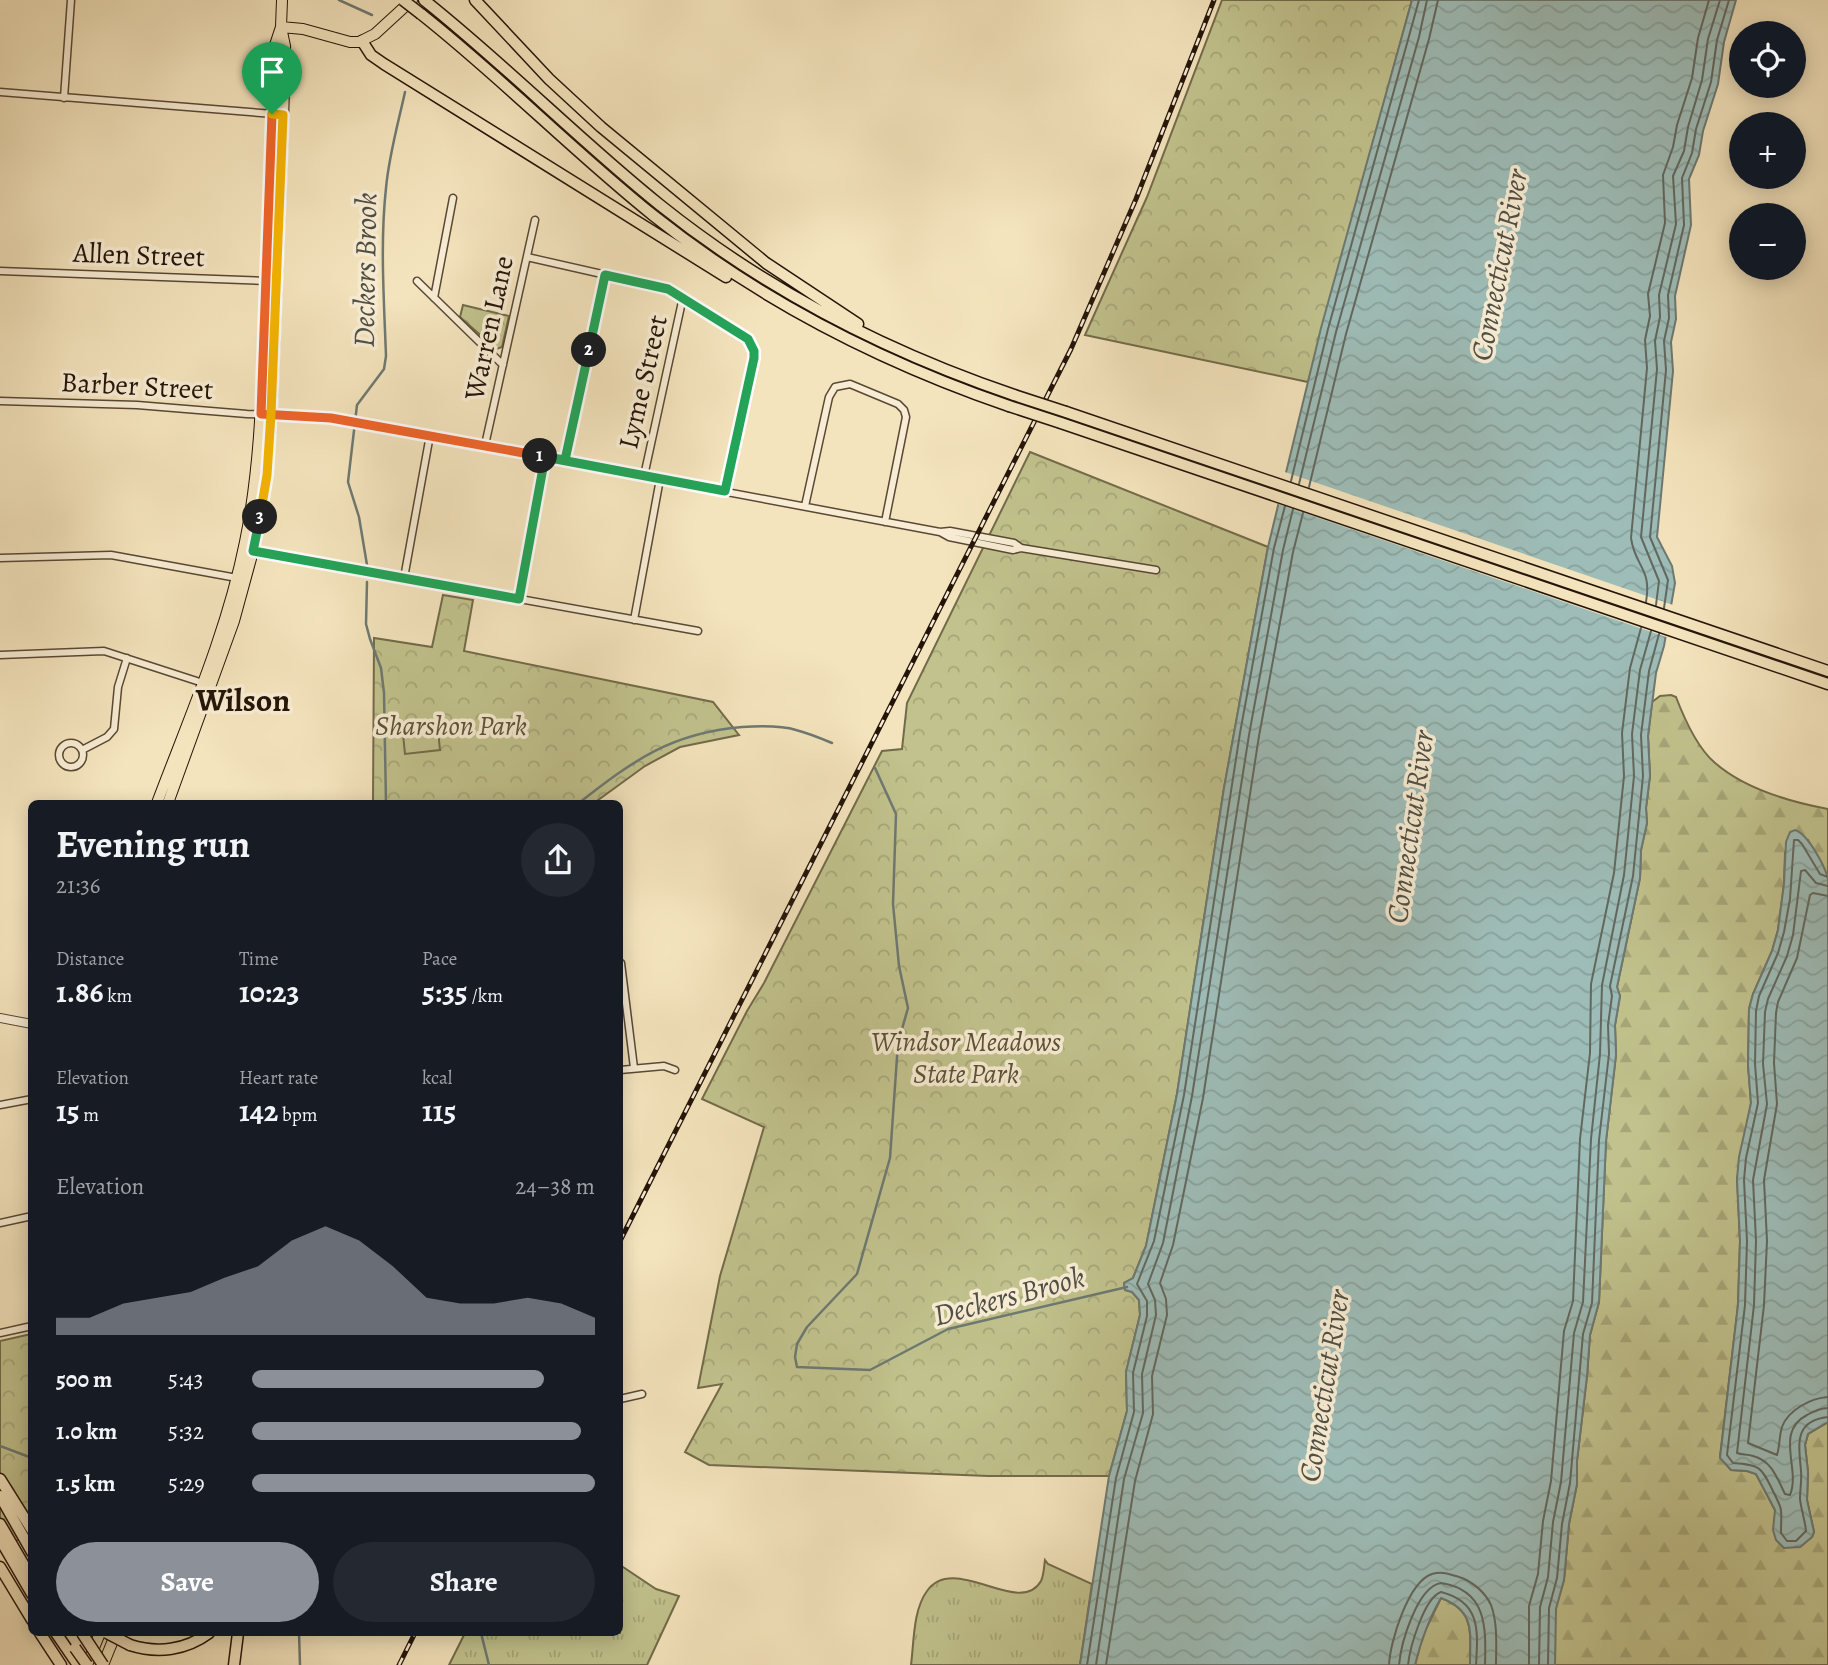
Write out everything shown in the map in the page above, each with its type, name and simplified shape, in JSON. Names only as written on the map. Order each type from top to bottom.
[{"type":"highway","points":[[403,0],[654,216],[725,268],[845,339],[905,367],[1009,407],[1226,478],[1828,684]]},
{"type":"highway","points":[[475,0],[556,87],[611,135],[766,263],[886,344]]},
{"type":"highway","points":[[427,3],[606,160],[679,220],[822,313],[886,344],[950,372],[1014,395],[1228,465],[1828,671]]},
{"type":"highway","points":[[362,41],[371,55],[384,64],[740,286],[783,304]]},
{"type":"highway","points":[[0,1479],[28,1524]]},
{"type":"highway","points":[[0,1496],[28,1545]]},
{"type":"highway","points":[[0,1524],[28,1572]]},
{"type":"highway","points":[[0,1539],[28,1587]]},
{"type":"highway","points":[[0,1567],[28,1613]]},
{"type":"highway","points":[[42,1636],[61,1665]]},
{"type":"highway","points":[[58,1636],[75,1656],[87,1665]]},
{"type":"highway","points":[[66,1636],[75,1656]]},
{"type":"highway","points":[[84,1636],[103,1665]]},
{"type":"highway","points":[[113,1636],[130,1645],[150,1650],[173,1649],[193,1643],[204,1636]]},
{"type":"highway","points":[[234,1665],[238,1636]]},
{"type":"main road","points":[[169,800],[248,551],[266,414],[278,115],[275,45],[281,27],[282,0]]},
{"type":"main road","points":[[281,27],[310,30],[350,42],[362,41],[375,34],[412,0]]},
{"type":"main road","points":[[158,800],[207,685]]},
{"type":"main road","points":[[87,1665],[99,1636]]},
{"type":"main road","points":[[103,1665],[115,1636]]},
{"type":"street","points":[[64,98],[71,0]]},
{"type":"street","points":[[0,92],[278,115]]},
{"type":"street","points":[[434,298],[453,198]]},
{"type":"street","name":"Warren Lane","points":[[485,445],[535,220]]},
{"type":"street","points":[[527,257],[668,289],[744,335],[752,344],[754,358],[725,491]]},
{"type":"street","name":"Allen Street","points":[[0,271],[271,281]]},
{"type":"street","points":[[565,460],[605,275]]},
{"type":"street","points":[[417,281],[503,365]]},
{"type":"street","name":"Lyme Street","points":[[644,475],[683,298]]},
{"type":"street","points":[[805,506],[829,397],[835,387],[850,384],[891,401],[904,410],[906,424],[885,522]]},
{"type":"street","name":"Barber Street","points":[[0,401],[311,415],[644,475],[940,532],[949,537],[1013,550],[1021,548],[1156,570]]},
{"type":"street","points":[[404,578],[430,435]]},
{"type":"street","points":[[519,599],[545,457]]},
{"type":"street","points":[[635,620],[660,479]]},
{"type":"street","points":[[248,551],[698,631]]},
{"type":"street","points":[[0,558],[111,555],[241,579]]},
{"type":"street","points":[[0,655],[95,650],[207,685]]},
{"type":"street","points":[[82,750],[107,737],[114,729],[118,687],[127,658]]},
{"type":"street","points":[[623,979],[634,1068]]},
{"type":"street","points":[[0,1018],[28,1023]]},
{"type":"street","points":[[623,1069],[664,1066],[675,1070]]},
{"type":"street","points":[[0,1105],[28,1100]]},
{"type":"street","points":[[0,1223],[28,1217]]},
{"type":"street","points":[[0,1333],[28,1327]]},
{"type":"street","points":[[623,1398],[642,1394]]},
{"type":"green space","points":[[1222,0],[1412,0],[1308,382],[1085,335],[1147,197]]},
{"type":"green space","points":[[463,305],[509,316],[502,347],[496,349],[460,317]]},
{"type":"green space","name":"Windsor Meadows State Park","points":[[1030,452],[1268,547],[1224,788],[1177,1094],[1146,1246],[1133,1278],[1124,1283],[1125,1290],[1132,1292],[1139,1300],[1140,1315],[1126,1372],[1127,1411],[1109,1476],[988,1476],[709,1465],[685,1452],[722,1384],[698,1388],[720,1276],[764,1127],[702,1099],[882,751],[902,749],[907,703]]},
{"type":"green space","name":"Sharshon Park","points":[[443,595],[473,600],[464,651],[713,702],[739,735],[680,747],[645,766],[598,800],[373,800],[374,638],[432,647]]},
{"type":"green space","points":[[1660,696],[1676,697],[1702,748],[1726,771],[1768,793],[1828,809],[1828,878],[1808,840],[1785,852],[1778,930],[1749,1009],[1748,1065],[1751,1103],[1737,1179],[1740,1241],[1738,1305],[1720,1457],[1731,1470],[1756,1474],[1776,1515],[1800,1547],[1814,1532],[1807,1500],[1805,1445],[1808,1434],[1828,1422],[1828,1665],[1555,1665],[1555,1609],[1564,1580],[1569,1524],[1577,1484],[1590,1335],[1599,1302],[1606,1141],[1616,1055],[1615,1025],[1620,996],[1617,987],[1640,878],[1641,850],[1647,823],[1650,776],[1648,736],[1652,702]]},
{"type":"green space","points":[[438,730],[440,750],[405,754],[403,734]]},
{"type":"green space","points":[[28,1335],[28,1538],[0,1543],[0,1341]]},
{"type":"green space","points":[[1045,1560],[1048,1564],[1092,1584],[1080,1665],[911,1665],[919,1607],[927,1591],[939,1581],[953,1578],[969,1580],[1018,1593],[1031,1590],[1041,1581]]},
{"type":"green space","points":[[623,1567],[656,1589],[679,1596],[647,1665],[449,1665],[464,1636],[623,1636]]},
{"type":"green space","points":[[1441,1598],[1452,1603],[1466,1616],[1470,1633],[1470,1665],[1415,1665],[1422,1637]]},
{"type":"water","name":"Connecticut River","points":[[1412,0],[1736,0],[1724,42],[1718,84],[1703,131],[1699,155],[1689,179],[1691,225],[1675,296],[1676,319],[1671,342],[1673,371],[1657,537],[1672,566],[1675,583],[1664,646],[1656,673],[1648,736],[1650,776],[1640,878],[1617,987],[1620,996],[1615,1025],[1616,1055],[1606,1141],[1599,1302],[1590,1335],[1577,1484],[1569,1524],[1564,1580],[1556,1609],[1555,1665],[1470,1665],[1470,1633],[1466,1616],[1452,1603],[1441,1598],[1425,1631],[1415,1665],[1080,1665],[1109,1476],[1127,1411],[1126,1372],[1140,1315],[1139,1300],[1132,1292],[1125,1290],[1124,1283],[1133,1278],[1146,1246],[1177,1094],[1224,788],[1268,547],[1321,328]]},
{"type":"water","points":[[1795,830],[1810,844],[1828,878],[1828,1422],[1808,1434],[1805,1445],[1807,1500],[1814,1532],[1800,1547],[1784,1548],[1776,1540],[1773,1530],[1775,1510],[1756,1474],[1731,1470],[1720,1458],[1738,1305],[1740,1241],[1737,1179],[1751,1103],[1748,1065],[1749,1009],[1778,930],[1786,842],[1790,832]]},
{"type":"pier","points":[[1282,471],[1676,606],[1669,638],[1275,503]]},
{"type":"waterway","name":"Deckers Brook","points":[[339,0],[372,15]]},
{"type":"waterway","name":"Deckers Brook","points":[[367,565],[359,517],[348,482],[357,405],[384,369],[386,356],[384,209],[389,164],[405,92]]},
{"type":"waterway","name":"Deckers Brook","points":[[367,582],[366,624],[381,668],[384,693],[386,800]]},
{"type":"waterway","name":"Deckers Brook","points":[[583,800],[654,751],[694,735],[762,726],[790,728],[832,743]]},
{"type":"waterway","name":"Deckers Brook","points":[[875,768],[896,814],[893,904],[899,966],[908,1008],[898,1043],[890,1158],[857,1274],[807,1327],[797,1344],[797,1367],[870,1370],[948,1329],[1127,1287]]},
{"type":"waterway","points":[[0,1446],[28,1456]]},
{"type":"waterway","points":[[299,1636],[300,1665]]},
{"type":"waterway","points":[[482,1636],[489,1665]]},
{"type":"railway","points":[[623,1235],[1071,349],[1136,199],[1214,0]]},
{"type":"railway","points":[[399,1665],[414,1636]]},
{"type":"district","name":"Wilson","points":[[243,700]]},
{"type":"route","points":[[272,114],[261,414],[271,414],[284,414],[334,418],[485,445],[522,453],[545,457],[573,462],[611,469],[725,491],[754,358],[752,344],[744,335],[675,292],[605,275],[565,460],[545,457],[519,599],[253,551],[267,475],[271,414],[283,115],[272,114]]}]
